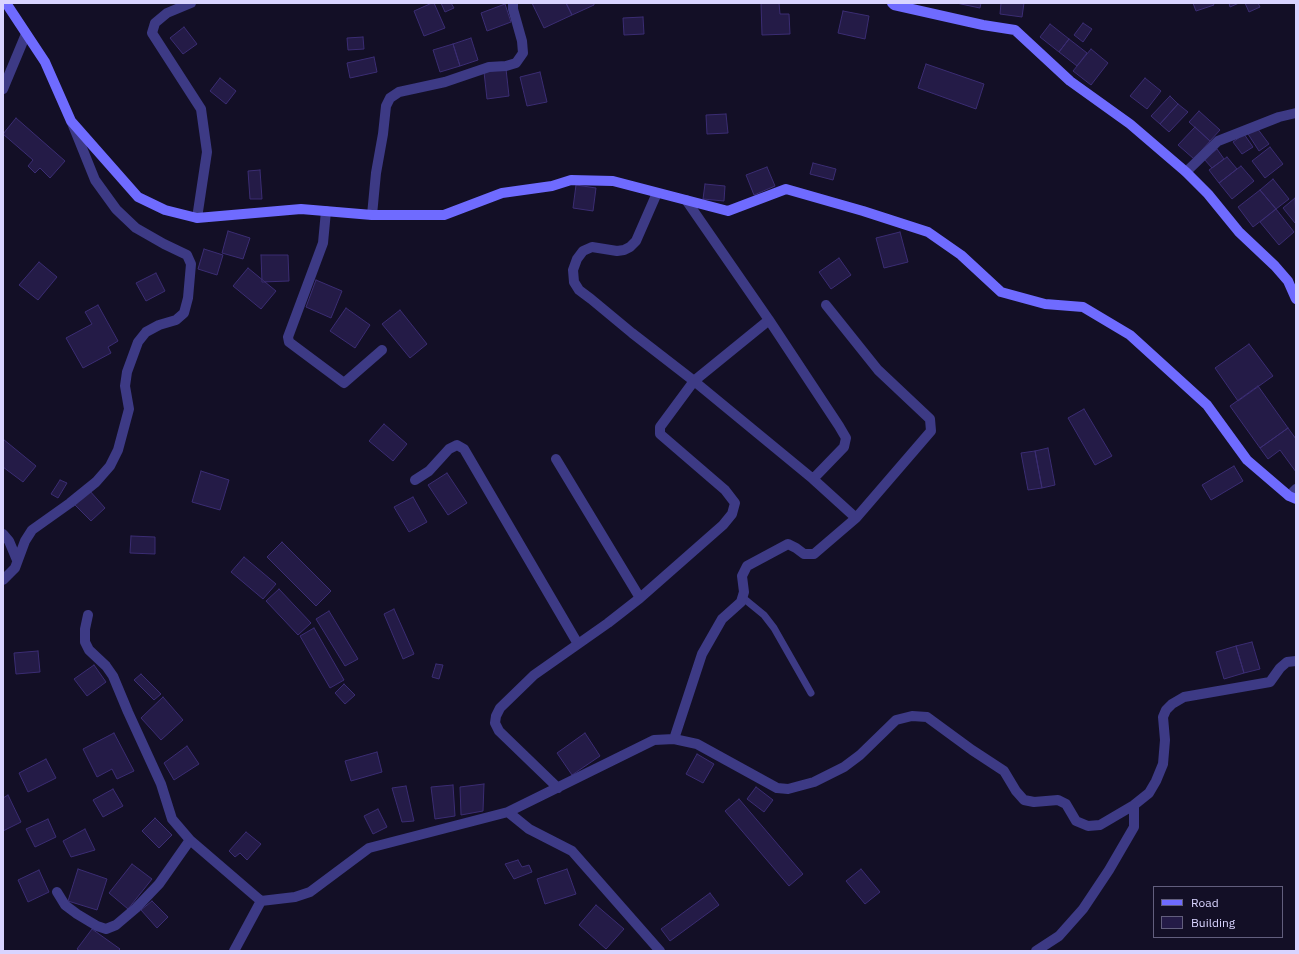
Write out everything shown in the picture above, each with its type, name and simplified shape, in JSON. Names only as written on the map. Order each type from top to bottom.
[{"type":"street","points":[[3,580],[15,568],[25,541],[32,530],[96,482],[110,466],[118,450],[129,409],[125,386],[127,372],[138,342],[146,332],[159,325],[176,320],[184,313],[188,298],[191,264],[187,255],[136,228],[116,209],[96,180],[45,62],[6,3]]},
{"type":"street","points":[[191,3],[167,13],[155,23],[152,33],[201,109],[207,152],[197,218]]},
{"type":"street","points":[[372,215],[376,173],[386,106],[390,98],[399,92],[445,82],[489,67],[506,66],[516,62],[523,53],[522,41],[513,10],[513,3]]},
{"type":"street","points":[[892,3],[894,5],[983,25],[1015,30],[1070,81],[1130,124],[1186,172],[1208,194],[1239,232],[1275,266],[1288,281],[1296,299]]},
{"type":"street","points":[[3,89],[26,34]]},
{"type":"street","points":[[1186,172],[1218,141],[1280,117],[1296,113]]},
{"type":"street","points":[[71,122],[138,197],[165,210],[197,218],[301,209],[372,215],[444,215],[502,193],[552,186],[571,180],[613,181],[728,211],[786,189],[863,211],[928,232],[961,255],[1000,292],[1045,304],[1083,307],[1130,335],[1207,405],[1247,460],[1294,494],[1296,505]]},
{"type":"street","points":[[657,193],[636,241],[624,250],[617,251],[592,247],[583,251],[577,259],[573,270],[574,282],[579,290],[694,381],[813,479],[856,518]]},
{"type":"street","points":[[686,200],[846,438],[844,447],[813,479]]},
{"type":"street","points":[[326,211],[323,243],[288,336],[290,342],[344,383],[382,350]]},
{"type":"street","points":[[674,740],[702,654],[722,619],[741,602],[744,592],[742,576],[747,566],[788,544],[804,554],[814,554],[856,518],[932,431],[930,419],[878,370],[826,305]]},
{"type":"street","points":[[558,788],[499,731],[495,723],[496,716],[500,708],[534,675],[640,598],[723,525],[732,514],[735,502],[725,490],[660,434],[660,427],[694,381],[768,320]]},
{"type":"street","points":[[415,480],[429,471],[449,449],[457,445],[464,449],[578,644]]},
{"type":"street","points":[[556,459],[640,598]]},
{"type":"street","points":[[3,534],[18,560]]},
{"type":"street","points":[[88,615],[85,629],[85,642],[89,650],[106,666],[113,676],[161,784],[172,819],[190,840],[261,901],[295,897],[310,892],[369,848],[508,812],[654,740],[674,740],[697,744],[777,788],[788,789],[814,782],[844,767],[860,755],[896,720],[912,716],[927,717],[1004,771],[1016,791],[1024,800],[1034,802],[1058,800],[1066,804],[1076,821],[1088,826],[1100,825],[1134,805],[1149,793],[1163,764],[1165,740],[1164,717],[1166,710],[1172,704],[1184,697],[1270,682],[1280,668],[1287,662],[1296,661]]},
{"type":"street","points":[[1036,951],[1059,936],[1083,909],[1092,896],[1134,827],[1134,805]]},
{"type":"street","points":[[508,812],[529,829],[572,851],[660,951]]},
{"type":"street","points":[[57,892],[65,905],[97,926],[106,929],[116,925],[136,908],[159,884],[190,840]]},
{"type":"street","points":[[234,951],[261,901]]},
{"type":"lane","points":[[742,597],[764,616],[774,628],[811,693]]},
{"type":"building","points":[[434,3],[445,28],[424,36],[414,11]]},
{"type":"building","points":[[441,3],[451,3],[454,8],[445,12]]},
{"type":"building","points":[[532,3],[566,3],[572,15],[544,28]]},
{"type":"building","points":[[566,3],[594,3],[594,5],[572,15]]},
{"type":"building","points":[[761,3],[779,3],[780,14],[789,14],[790,34],[762,35]]},
{"type":"building","points":[[956,3],[981,3],[980,8]]},
{"type":"building","points":[[1001,3],[1024,3],[1022,17],[1000,14]]},
{"type":"building","points":[[1193,3],[1213,3],[1214,5],[1196,11]]},
{"type":"building","points":[[1229,3],[1239,3],[1230,7]]},
{"type":"building","points":[[1245,3],[1258,3],[1260,7],[1249,12]]},
{"type":"building","points":[[505,4],[511,22],[487,31],[481,13]]},
{"type":"building","points":[[843,11],[869,16],[865,39],[838,33]]},
{"type":"building","points":[[643,17],[644,34],[624,35],[623,18]]},
{"type":"building","points":[[1083,23],[1092,29],[1083,42],[1074,35]]},
{"type":"building","points":[[1050,24],[1069,39],[1059,52],[1040,37]]},
{"type":"building","points":[[184,27],[197,44],[183,54],[170,38]]},
{"type":"building","points":[[363,37],[364,49],[348,50],[347,38]]},
{"type":"building","points":[[471,38],[478,60],[460,66],[453,44]]},
{"type":"building","points":[[1069,39],[1087,53],[1077,66],[1059,52]]},
{"type":"building","points":[[453,44],[460,66],[440,72],[433,50]]},
{"type":"building","points":[[1091,49],[1108,63],[1091,85],[1073,71]]},
{"type":"building","points":[[374,57],[377,72],[350,78],[347,63]]},
{"type":"building","points":[[926,64],[984,84],[976,109],[918,88]]},
{"type":"building","points":[[506,69],[509,96],[487,99],[484,72]]},
{"type":"building","points":[[540,72],[547,102],[527,106],[520,77]]},
{"type":"building","points":[[220,78],[236,91],[226,104],[210,91]]},
{"type":"building","points":[[1145,78],[1161,91],[1147,109],[1130,96]]},
{"type":"building","points":[[1170,96],[1178,104],[1160,124],[1151,116]]},
{"type":"building","points":[[1178,104],[1188,112],[1169,132],[1160,124]]},
{"type":"building","points":[[1199,111],[1220,130],[1210,141],[1189,122]]},
{"type":"building","points":[[726,114],[728,133],[707,134],[706,115]]},
{"type":"building","points":[[16,118],[65,161],[50,178],[40,168],[35,173],[28,166],[33,160],[3,134]]},
{"type":"building","points":[[1195,127],[1210,141],[1194,159],[1178,145]]},
{"type":"building","points":[[1257,128],[1269,144],[1259,151],[1248,134]]},
{"type":"building","points":[[1244,134],[1253,147],[1242,154],[1233,142]]},
{"type":"building","points":[[1270,147],[1283,164],[1265,178],[1252,161]]},
{"type":"building","points":[[1217,149],[1224,159],[1212,168],[1204,159]]},
{"type":"building","points":[[1227,157],[1237,169],[1219,183],[1209,170]]},
{"type":"building","points":[[813,163],[836,169],[833,180],[810,174]]},
{"type":"building","points":[[1241,166],[1254,181],[1232,199],[1219,183]]},
{"type":"building","points":[[767,167],[775,186],[754,195],[746,175]]},
{"type":"building","points":[[260,170],[262,199],[250,199],[248,171]]},
{"type":"building","points":[[1273,179],[1289,199],[1276,209],[1260,190]]},
{"type":"building","points":[[705,184],[725,186],[724,201],[703,199]]},
{"type":"building","points":[[576,185],[596,188],[593,211],[573,208]]},
{"type":"building","points":[[1260,190],[1276,209],[1253,227],[1238,207]]},
{"type":"building","points":[[1295,198],[1296,222],[1295,223],[1283,208]]},
{"type":"building","points":[[1276,209],[1294,232],[1279,245],[1260,222]]},
{"type":"building","points":[[228,231],[250,238],[243,259],[222,253]]},
{"type":"building","points":[[900,232],[908,262],[884,268],[876,238]]},
{"type":"building","points":[[204,249],[223,255],[217,275],[198,269]]},
{"type":"building","points":[[261,255],[288,255],[289,281],[262,282]]},
{"type":"building","points":[[839,258],[851,275],[831,289],[819,272]]},
{"type":"building","points":[[39,262],[57,277],[38,300],[19,285]]},
{"type":"building","points":[[248,268],[276,291],[261,309],[233,286]]},
{"type":"building","points":[[156,273],[165,291],[146,301],[136,283]]},
{"type":"building","points":[[316,280],[342,291],[331,318],[306,307]]},
{"type":"building","points":[[98,305],[118,341],[108,347],[111,353],[83,368],[66,338],[92,324],[85,312]]},
{"type":"building","points":[[346,308],[370,325],[355,348],[330,331]]},
{"type":"building","points":[[400,310],[427,344],[410,358],[382,324]]},
{"type":"building","points":[[1249,344],[1273,376],[1238,401],[1215,368]]},
{"type":"building","points":[[1258,386],[1288,428],[1260,448],[1230,406]]},
{"type":"building","points":[[1084,409],[1112,456],[1095,465],[1068,418]]},
{"type":"building","points":[[384,424],[407,444],[393,461],[369,441]]},
{"type":"building","points":[[1288,428],[1296,439],[1296,472],[1280,450],[1268,459],[1260,448]]},
{"type":"building","points":[[3,439],[36,466],[23,482],[3,467]]},
{"type":"building","points":[[1048,448],[1055,485],[1042,488],[1035,451]]},
{"type":"building","points":[[1035,451],[1042,488],[1028,490],[1021,453]]},
{"type":"building","points":[[1234,466],[1243,481],[1211,500],[1202,485]]},
{"type":"building","points":[[201,471],[229,480],[220,510],[192,502]]},
{"type":"building","points":[[447,473],[467,503],[448,515],[428,485]]},
{"type":"building","points":[[60,480],[67,483],[58,498],[51,494]]},
{"type":"building","points":[[89,490],[105,508],[91,521],[74,504]]},
{"type":"building","points":[[413,497],[427,522],[409,532],[394,507]]},
{"type":"building","points":[[131,536],[155,537],[155,554],[130,553]]},
{"type":"building","points":[[282,542],[331,591],[316,606],[267,557]]},
{"type":"building","points":[[244,557],[276,584],[263,599],[231,572]]},
{"type":"building","points":[[279,589],[311,623],[298,635],[266,601]]},
{"type":"building","points":[[394,609],[414,654],[403,659],[384,614]]},
{"type":"building","points":[[329,611],[358,659],[345,666],[316,619]]},
{"type":"building","points":[[314,628],[344,680],[330,688],[300,636]]},
{"type":"building","points":[[1252,642],[1260,669],[1244,673],[1236,646]]},
{"type":"building","points":[[1236,646],[1244,673],[1224,679],[1216,652]]},
{"type":"building","points":[[38,651],[40,672],[16,674],[14,653]]},
{"type":"building","points":[[436,664],[443,665],[439,679],[432,677]]},
{"type":"building","points":[[94,665],[106,682],[87,696],[74,679]]},
{"type":"building","points":[[141,674],[161,694],[154,700],[134,680]]},
{"type":"building","points":[[344,684],[355,695],[345,704],[335,693]]},
{"type":"building","points":[[163,697],[183,720],[161,740],[141,718]]},
{"type":"building","points":[[114,733],[134,771],[117,779],[112,769],[97,777],[83,749]]},
{"type":"building","points":[[585,733],[600,756],[572,775],[557,753]]},
{"type":"building","points":[[187,746],[199,764],[174,780],[164,763]]},
{"type":"building","points":[[377,752],[382,772],[351,781],[345,761]]},
{"type":"building","points":[[697,754],[714,764],[703,783],[686,774]]},
{"type":"building","points":[[46,759],[56,778],[28,792],[19,773]]},
{"type":"building","points":[[484,784],[483,811],[461,815],[460,787]]},
{"type":"building","points":[[453,785],[455,816],[435,819],[431,787]]},
{"type":"building","points":[[406,786],[414,821],[402,822],[392,788]]},
{"type":"building","points":[[756,787],[773,800],[764,812],[747,799]]},
{"type":"building","points":[[113,789],[123,806],[103,817],[93,800]]},
{"type":"building","points":[[8,795],[21,822],[3,831],[3,798]]},
{"type":"building","points":[[739,799],[803,874],[789,886],[725,811]]},
{"type":"building","points":[[378,809],[387,827],[373,834],[364,816]]},
{"type":"building","points":[[155,818],[172,835],[159,848],[142,831]]},
{"type":"building","points":[[48,819],[56,837],[35,847],[26,829]]},
{"type":"building","points":[[85,829],[95,850],[71,857],[63,841]]},
{"type":"building","points":[[246,832],[261,844],[247,860],[240,853],[235,857],[229,851]]},
{"type":"building","points":[[518,860],[522,867],[529,865],[532,872],[514,879],[505,864]]},
{"type":"building","points":[[132,864],[152,879],[128,909],[109,893]]},
{"type":"building","points":[[78,869],[107,879],[97,910],[68,901]]},
{"type":"building","points":[[567,869],[576,894],[545,904],[537,879]]},
{"type":"building","points":[[861,869],[880,892],[865,904],[846,881]]},
{"type":"building","points":[[39,870],[49,892],[28,902],[18,880]]},
{"type":"building","points":[[710,893],[719,905],[670,941],[661,929]]},
{"type":"building","points":[[152,901],[168,917],[157,928],[141,910]]},
{"type":"building","points":[[596,905],[624,929],[606,949],[579,925]]},
{"type":"building","points":[[92,929],[120,949],[118,951],[80,951],[77,949]]}]
